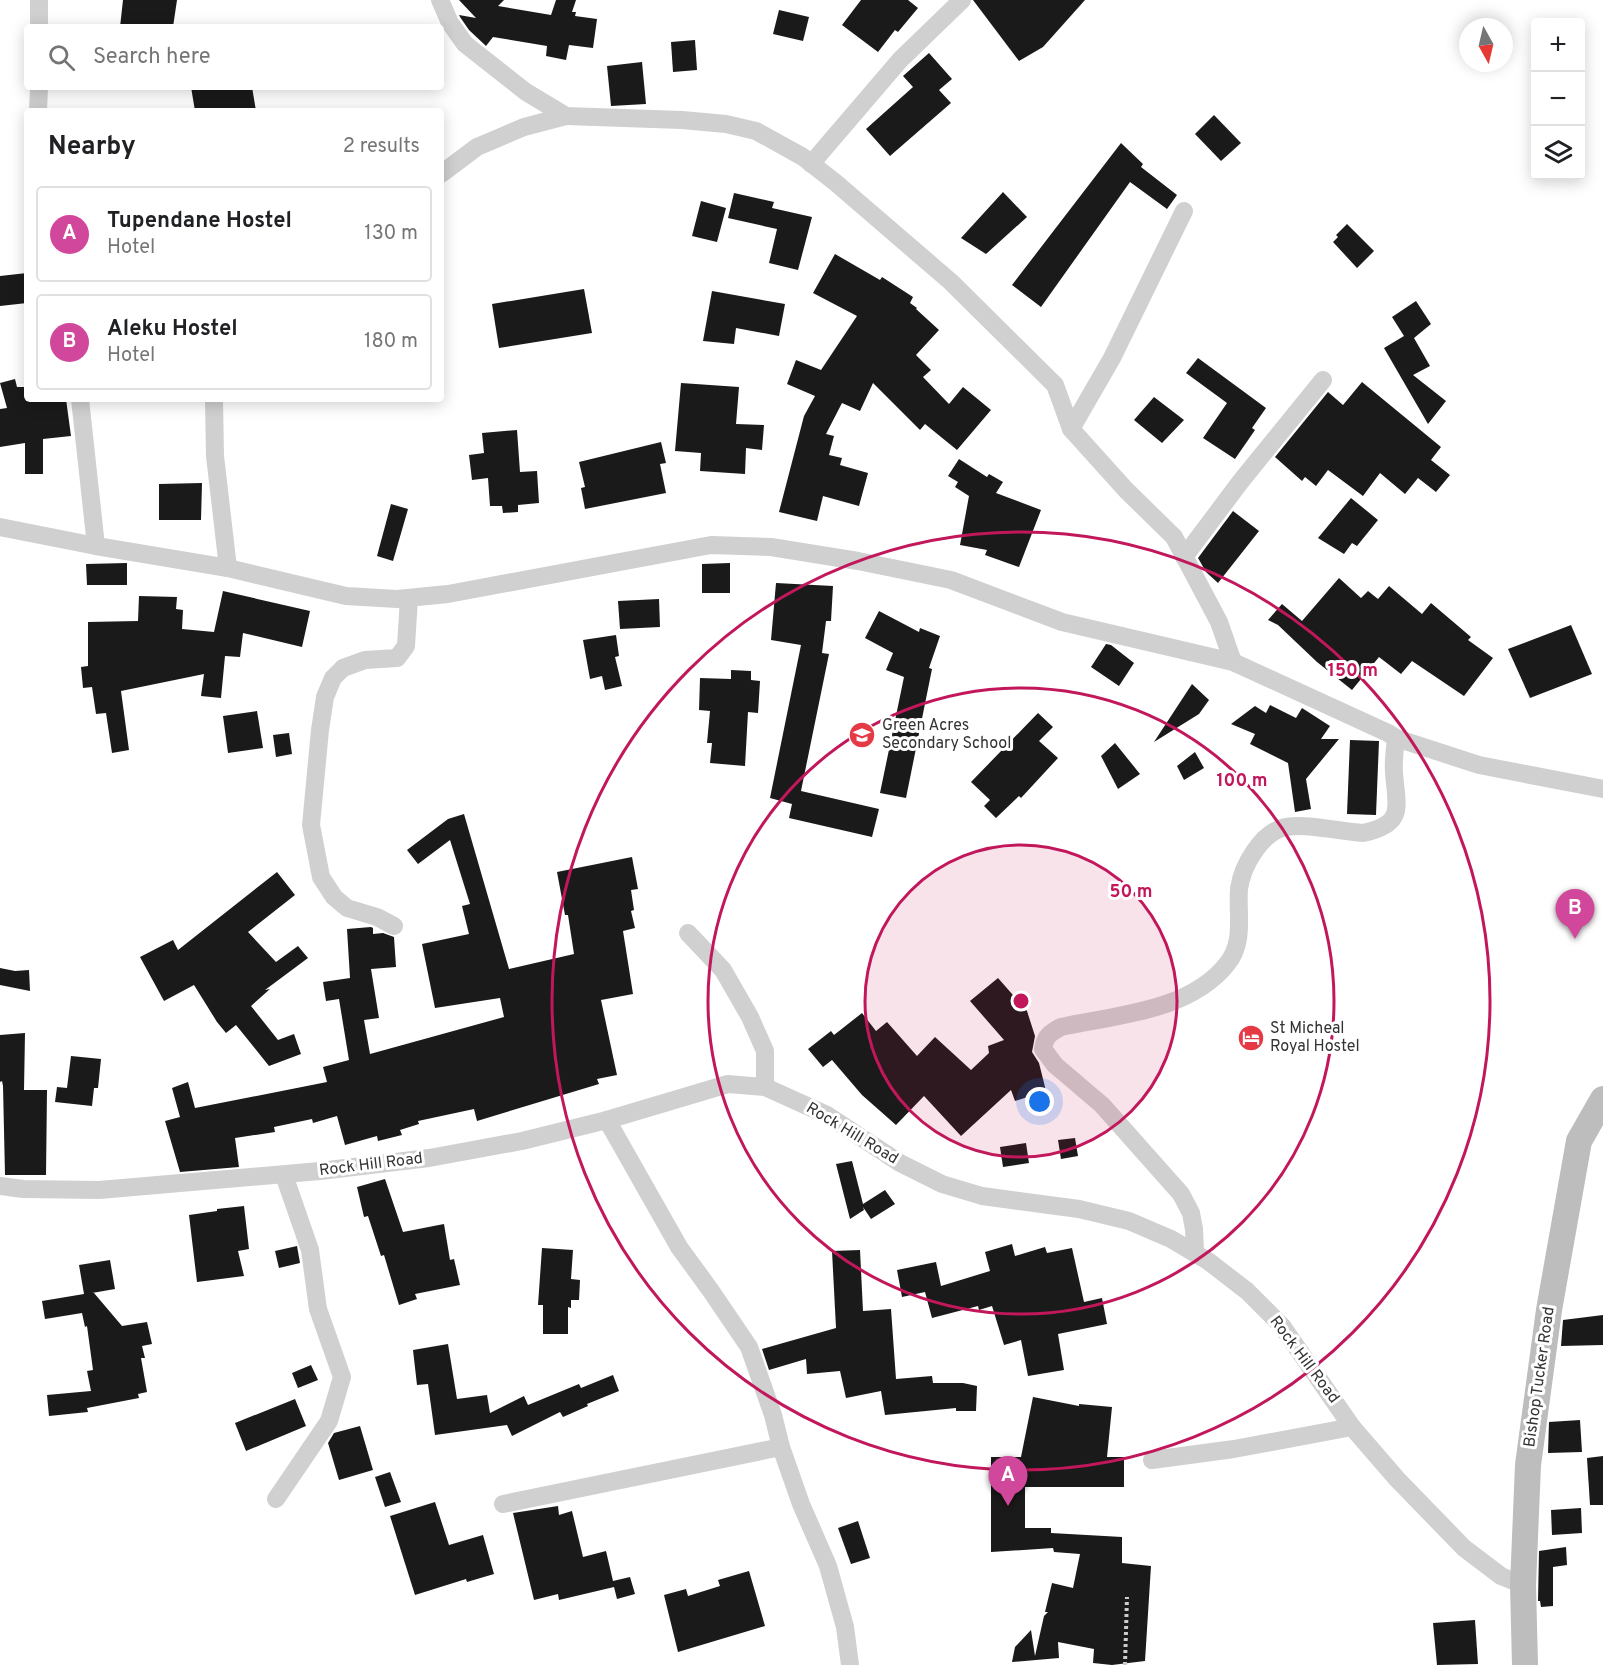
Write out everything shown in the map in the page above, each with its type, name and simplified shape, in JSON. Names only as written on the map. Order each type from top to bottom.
[{"type":"main road","name":"Bishop Tucker Road","points":[[1525,1665],[1523,1586],[1528,1465],[1549,1310],[1579,1141],[1603,1099]]},
{"type":"street","points":[[39,0],[39,24]]},
{"type":"street","points":[[440,0],[450,23],[465,44],[526,92],[566,116]]},
{"type":"street","points":[[811,164],[900,60],[962,0]]},
{"type":"street","points":[[38,108],[39,90]]},
{"type":"street","points":[[444,172],[477,147],[524,127],[566,116],[726,124],[756,131],[811,164],[951,282],[1055,385],[1071,429],[1126,490],[1174,537],[1219,622],[1233,662]]},
{"type":"street","points":[[1071,429],[1112,358],[1184,211]]},
{"type":"street","points":[[1184,557],[1323,380]]},
{"type":"street","points":[[80,402],[96,546]]},
{"type":"street","points":[[214,402],[215,456],[228,568]]},
{"type":"street","points":[[0,527],[228,568],[346,596],[397,599],[448,594],[711,545],[771,548],[858,561],[951,580],[1062,622],[1233,662],[1396,738],[1479,765],[1603,789]]},
{"type":"street","points":[[394,926],[377,917],[347,908],[334,897],[321,877],[311,825],[320,730],[325,697],[329,687],[333,678],[343,668],[365,660],[397,658],[406,646],[409,598]]},
{"type":"street","points":[[1195,1252],[1191,1213],[1180,1194],[1102,1105],[1047,1056],[1043,1049],[1045,1039],[1050,1033],[1061,1028],[1166,1006],[1196,992],[1218,975],[1236,950],[1239,933],[1239,888],[1246,868],[1258,846],[1275,831],[1286,827],[1301,826],[1364,833],[1387,824],[1398,808],[1393,770],[1396,738]]},
{"type":"street","points":[[688,933],[723,970],[750,1017],[765,1051],[765,1087]]},
{"type":"street","name":"Rock Hill Road","points":[[0,1186],[22,1189],[99,1190],[284,1175],[429,1158],[522,1141],[607,1120],[728,1084],[765,1087],[827,1115],[900,1163],[942,1184],[982,1196],[1079,1209],[1129,1221],[1195,1252],[1247,1291],[1282,1326],[1352,1427],[1397,1479],[1464,1548],[1501,1576],[1523,1586]]},
{"type":"street","points":[[607,1120],[679,1247],[749,1347],[801,1504],[828,1566],[845,1627],[850,1665]]},
{"type":"street","points":[[276,1499],[328,1422],[342,1377],[318,1310],[310,1250],[284,1175]]},
{"type":"street","points":[[1152,1460],[1234,1449],[1352,1427]]},
{"type":"street","points":[[503,1504],[782,1447]]},
{"type":"path","points":[[1125,1665],[1126,1597]]},
{"type":"building","points":[[123,0],[177,0],[173,24],[120,24]]},
{"type":"building","points":[[459,0],[504,0],[498,6],[551,15],[556,0],[576,0],[572,12],[576,12],[575,16],[597,19],[593,48],[569,45],[566,60],[546,56],[547,46],[493,37],[486,46],[469,30],[460,17],[459,15],[476,18]]},
{"type":"building","points":[[861,0],[908,0],[918,8],[898,32],[895,30],[878,52],[842,25]]},
{"type":"building","points":[[973,0],[1085,0],[1043,47],[1019,61]]},
{"type":"building","points":[[779,10],[809,17],[803,41],[773,34]]},
{"type":"building","points":[[695,40],[697,70],[673,72],[671,42]]},
{"type":"building","points":[[929,53],[952,79],[939,90],[951,103],[890,156],[866,129],[913,87],[903,76]]},
{"type":"building","points":[[642,62],[646,104],[611,106],[607,66]]},
{"type":"building","points":[[192,90],[252,90],[256,108],[194,108]]},
{"type":"building","points":[[1214,115],[1241,143],[1221,161],[1195,134]]},
{"type":"building","points":[[1121,143],[1143,164],[1141,167],[1177,195],[1167,209],[1130,182],[1041,307],[1012,285]]},
{"type":"building","points":[[1003,192],[1027,217],[986,254],[961,238]]},
{"type":"building","points":[[734,193],[774,202],[772,208],[812,217],[798,270],[769,263],[777,229],[728,218]]},
{"type":"building","points":[[701,201],[726,208],[717,242],[692,236]]},
{"type":"building","points":[[1347,224],[1374,251],[1357,268],[1333,242],[1338,237],[1336,235]]},
{"type":"building","points":[[835,254],[880,280],[882,277],[913,297],[910,303],[939,330],[916,355],[931,370],[923,377],[949,404],[963,387],[991,410],[957,450],[925,424],[920,430],[873,383],[860,411],[842,403],[826,434],[834,436],[829,455],[842,458],[840,465],[868,473],[859,506],[823,496],[817,521],[779,512],[804,416],[815,396],[787,384],[796,360],[821,370],[857,316],[813,293]]},
{"type":"building","points":[[24,273],[24,303],[0,306],[0,276]]},
{"type":"building","points":[[584,289],[592,333],[499,348],[492,304]]},
{"type":"building","points":[[712,291],[785,304],[779,336],[736,328],[734,344],[703,341]]},
{"type":"building","points":[[1416,301],[1431,324],[1414,338],[1430,366],[1413,375],[1446,401],[1428,424],[1384,348],[1404,336],[1392,317]]},
{"type":"building","points":[[1198,358],[1266,408],[1252,428],[1255,430],[1235,459],[1203,438],[1227,403],[1186,373]]},
{"type":"building","points":[[15,379],[17,387],[24,387],[24,402],[66,402],[71,436],[43,439],[43,474],[25,474],[25,443],[0,447],[0,409],[7,408],[0,383]]},
{"type":"building","points":[[1362,382],[1441,447],[1431,460],[1450,475],[1436,492],[1418,478],[1405,494],[1380,473],[1363,496],[1328,470],[1316,486],[1305,477],[1302,481],[1275,457],[1328,392],[1343,405]]},
{"type":"building","points":[[681,383],[739,387],[736,424],[764,425],[762,450],[746,448],[745,474],[700,471],[701,453],[675,451]]},
{"type":"building","points":[[1154,397],[1184,420],[1162,443],[1134,420]]},
{"type":"building","points":[[517,430],[520,472],[537,471],[539,503],[518,505],[518,512],[503,513],[502,506],[490,506],[488,478],[472,480],[469,455],[484,453],[482,433]]},
{"type":"building","points":[[661,442],[666,463],[660,464],[666,493],[585,509],[581,488],[585,487],[579,462]]},
{"type":"building","points":[[959,459],[987,477],[989,474],[1003,482],[996,493],[1041,510],[1019,567],[985,555],[987,550],[960,545],[969,496],[955,487],[958,482],[948,476]]},
{"type":"building","points":[[202,483],[201,520],[159,520],[159,484]]},
{"type":"building","points":[[1351,498],[1378,520],[1357,546],[1352,543],[1344,554],[1318,538]]},
{"type":"building","points":[[391,504],[408,509],[393,561],[377,556]]},
{"type":"building","points":[[1233,511],[1259,531],[1218,583],[1206,572],[1198,558]]},
{"type":"building","points":[[127,563],[127,585],[87,585],[86,564]]},
{"type":"building","points":[[730,563],[730,593],[702,593],[702,564]]},
{"type":"building","points":[[1339,578],[1361,598],[1368,591],[1378,599],[1389,586],[1422,614],[1431,603],[1471,637],[1468,640],[1493,658],[1464,696],[1412,661],[1401,674],[1379,657],[1352,690],[1317,662],[1278,625],[1268,620],[1282,604],[1302,621]]},
{"type":"building","points":[[776,583],[833,586],[831,621],[826,621],[822,653],[829,654],[801,791],[879,809],[872,837],[789,818],[792,804],[770,798],[801,645],[771,640]]},
{"type":"building","points":[[223,591],[310,611],[302,647],[243,633],[240,657],[225,656],[221,698],[201,696],[204,674],[121,691],[129,750],[112,753],[106,713],[96,714],[92,687],[83,688],[81,667],[88,666],[88,622],[138,621],[139,596],[177,597],[176,609],[183,610],[182,629],[214,632]]},
{"type":"building","points":[[659,599],[660,627],[620,629],[618,601]]},
{"type":"building","points":[[879,611],[919,632],[920,628],[940,636],[929,668],[932,669],[906,798],[880,793],[904,677],[886,670],[893,653],[865,638]]},
{"type":"building","points":[[1571,625],[1592,674],[1530,698],[1508,649]]},
{"type":"building","points":[[616,635],[619,656],[615,657],[622,686],[605,690],[602,676],[590,679],[583,640]]},
{"type":"building","points":[[1106,644],[1111,645],[1134,663],[1119,686],[1091,667]]},
{"type":"building","points":[[731,670],[751,671],[751,680],[760,681],[758,713],[748,712],[745,766],[710,763],[712,743],[707,743],[710,711],[699,710],[700,678],[731,679]]},
{"type":"building","points":[[1192,684],[1209,700],[1199,714],[1154,742]]},
{"type":"building","points":[[1270,705],[1296,718],[1302,708],[1330,726],[1321,739],[1339,739],[1306,779],[1311,809],[1295,812],[1288,763],[1250,744],[1255,734],[1231,724],[1255,706],[1266,713]]},
{"type":"building","points":[[257,711],[263,748],[228,753],[223,716]]},
{"type":"building","points":[[1038,713],[1053,727],[1039,741],[1058,758],[1021,798],[1019,796],[996,818],[984,806],[990,800],[971,782]]},
{"type":"building","points":[[289,733],[292,754],[276,757],[273,735]]},
{"type":"building","points":[[1350,740],[1379,741],[1376,815],[1347,814]]},
{"type":"building","points":[[1115,743],[1140,774],[1118,789],[1101,756]]},
{"type":"building","points":[[1195,752],[1204,768],[1184,780],[1177,766]]},
{"type":"building","points":[[464,814],[509,969],[574,954],[568,915],[565,915],[557,872],[632,857],[638,889],[631,890],[634,910],[631,911],[635,928],[623,931],[633,994],[601,1000],[617,1075],[597,1079],[599,1084],[477,1121],[474,1109],[418,1121],[419,1124],[400,1130],[402,1135],[378,1141],[377,1136],[345,1145],[337,1116],[313,1123],[312,1119],[274,1127],[275,1132],[235,1138],[239,1167],[180,1172],[165,1121],[180,1117],[172,1088],[188,1082],[195,1108],[327,1082],[323,1067],[349,1060],[339,999],[326,1001],[323,982],[350,978],[347,929],[371,927],[373,934],[383,933],[394,937],[396,967],[371,969],[379,1018],[364,1020],[370,1054],[504,1017],[500,998],[435,1008],[422,944],[469,934],[462,906],[470,904],[450,840],[418,864],[407,850],[448,819]]},
{"type":"building","points":[[277,872],[295,895],[248,932],[276,962],[298,946],[308,958],[265,990],[270,989],[251,1006],[278,1040],[294,1034],[301,1054],[269,1066],[236,1025],[226,1033],[194,985],[164,1001],[140,957],[173,940],[178,950]]},
{"type":"building","points":[[0,968],[15,971],[29,970],[30,991],[0,985]]},
{"type":"building","points":[[998,978],[1027,1011],[1035,1036],[1032,1052],[1039,1063],[1046,1091],[1015,1101],[1011,1090],[961,1136],[924,1096],[896,1125],[862,1095],[832,1060],[823,1067],[808,1049],[831,1031],[834,1035],[862,1013],[876,1031],[887,1022],[917,1056],[935,1037],[971,1070],[989,1053],[988,1046],[1004,1040],[970,1001]]},
{"type":"building","points":[[25,1033],[24,1090],[47,1090],[46,1175],[5,1175],[0,1035]]},
{"type":"building","points":[[71,1056],[101,1059],[98,1088],[94,1088],[92,1106],[55,1102],[57,1087],[67,1088]]},
{"type":"building","points":[[1075,1138],[1078,1156],[1061,1159],[1058,1140]]},
{"type":"building","points":[[1026,1143],[1029,1163],[1003,1167],[1000,1147]]},
{"type":"building","points":[[852,1161],[863,1204],[885,1190],[895,1204],[871,1219],[863,1207],[864,1210],[850,1219],[836,1164]]},
{"type":"building","points":[[385,1179],[403,1232],[444,1224],[450,1260],[454,1259],[460,1285],[415,1294],[417,1299],[399,1305],[384,1255],[381,1256],[368,1216],[364,1217],[357,1187]]},
{"type":"building","points":[[244,1206],[249,1249],[238,1251],[244,1276],[197,1282],[189,1215]]},
{"type":"building","points":[[1012,1244],[1015,1256],[1045,1247],[1047,1253],[1072,1248],[1084,1302],[1102,1298],[1107,1324],[1058,1334],[1064,1370],[1028,1376],[1021,1340],[1004,1345],[992,1306],[979,1310],[978,1306],[932,1318],[925,1292],[902,1297],[897,1270],[936,1262],[941,1286],[990,1271],[985,1252]]},
{"type":"building","points":[[297,1246],[300,1263],[279,1268],[275,1251]]},
{"type":"building","points":[[542,1248],[573,1250],[571,1279],[580,1280],[579,1300],[571,1300],[571,1308],[568,1307],[568,1334],[543,1334],[543,1305],[538,1305]]},
{"type":"building","points":[[860,1250],[863,1311],[891,1309],[896,1379],[932,1376],[933,1383],[963,1383],[977,1386],[976,1411],[956,1411],[956,1408],[885,1415],[881,1391],[846,1398],[840,1371],[807,1374],[806,1359],[769,1370],[762,1349],[836,1328],[832,1251]]},
{"type":"building","points":[[110,1260],[115,1289],[92,1293],[122,1326],[147,1322],[152,1344],[142,1346],[145,1358],[141,1358],[147,1392],[138,1394],[139,1398],[87,1408],[88,1412],[49,1416],[47,1395],[91,1391],[87,1371],[93,1370],[87,1326],[85,1327],[82,1313],[45,1319],[42,1301],[84,1294],[79,1265]]},
{"type":"building","points":[[1603,1315],[1603,1345],[1561,1346],[1563,1320]]},
{"type":"building","points":[[448,1344],[457,1399],[487,1395],[490,1413],[524,1396],[528,1405],[579,1384],[581,1388],[613,1375],[619,1391],[563,1417],[560,1412],[512,1436],[507,1425],[435,1435],[428,1384],[417,1385],[413,1350]]},
{"type":"building","points":[[311,1365],[318,1380],[298,1388],[292,1373]]},
{"type":"building","points":[[1033,1397],[1079,1406],[1079,1404],[1112,1407],[1107,1457],[1124,1457],[1124,1487],[1025,1487],[1025,1528],[1051,1528],[1051,1533],[1122,1537],[1122,1563],[1151,1566],[1145,1661],[1112,1665],[1093,1663],[1094,1649],[1058,1642],[1059,1658],[1012,1662],[1015,1647],[1031,1630],[1035,1656],[1044,1616],[1048,1612],[1045,1612],[1052,1583],[1073,1588],[1080,1554],[1054,1552],[1053,1548],[991,1552],[991,1457],[1021,1457]]},
{"type":"building","points":[[295,1399],[306,1426],[246,1451],[235,1423]]},
{"type":"building","points":[[1580,1420],[1582,1452],[1548,1453],[1549,1422]]},
{"type":"building","points":[[360,1426],[373,1470],[339,1480],[328,1443],[334,1433]]},
{"type":"building","points":[[1603,1456],[1603,1505],[1590,1505],[1587,1458]]},
{"type":"building","points":[[390,1472],[401,1502],[385,1507],[375,1477]]},
{"type":"building","points":[[435,1502],[449,1545],[483,1535],[494,1574],[467,1582],[466,1579],[415,1595],[390,1516]]},
{"type":"building","points":[[558,1506],[559,1515],[572,1511],[583,1557],[606,1551],[613,1581],[630,1577],[635,1594],[617,1599],[614,1587],[559,1600],[558,1594],[534,1600],[513,1513]]},
{"type":"building","points":[[1581,1508],[1582,1533],[1552,1535],[1551,1510]]},
{"type":"building","points":[[858,1521],[870,1558],[851,1564],[838,1528]]},
{"type":"building","points":[[1566,1547],[1567,1565],[1553,1567],[1553,1606],[1541,1607],[1538,1601],[1539,1551]]},
{"type":"building","points":[[749,1571],[765,1626],[678,1652],[664,1595],[686,1589],[688,1596],[720,1586],[718,1580]]},
{"type":"building","points":[[1475,1620],[1478,1664],[1437,1665],[1433,1623]]},
{"type":"place","name":"Green Acres Secondary School","points":[[862,735]]},
{"type":"place","name":"Aleku Hostel","points":[[1575,939]]},
{"type":"place","name":"St Micheal Royal Hostel","points":[[1251,1038]]},
{"type":"place","name":"Tupendane Hostel","points":[[1008,1506]]}]
